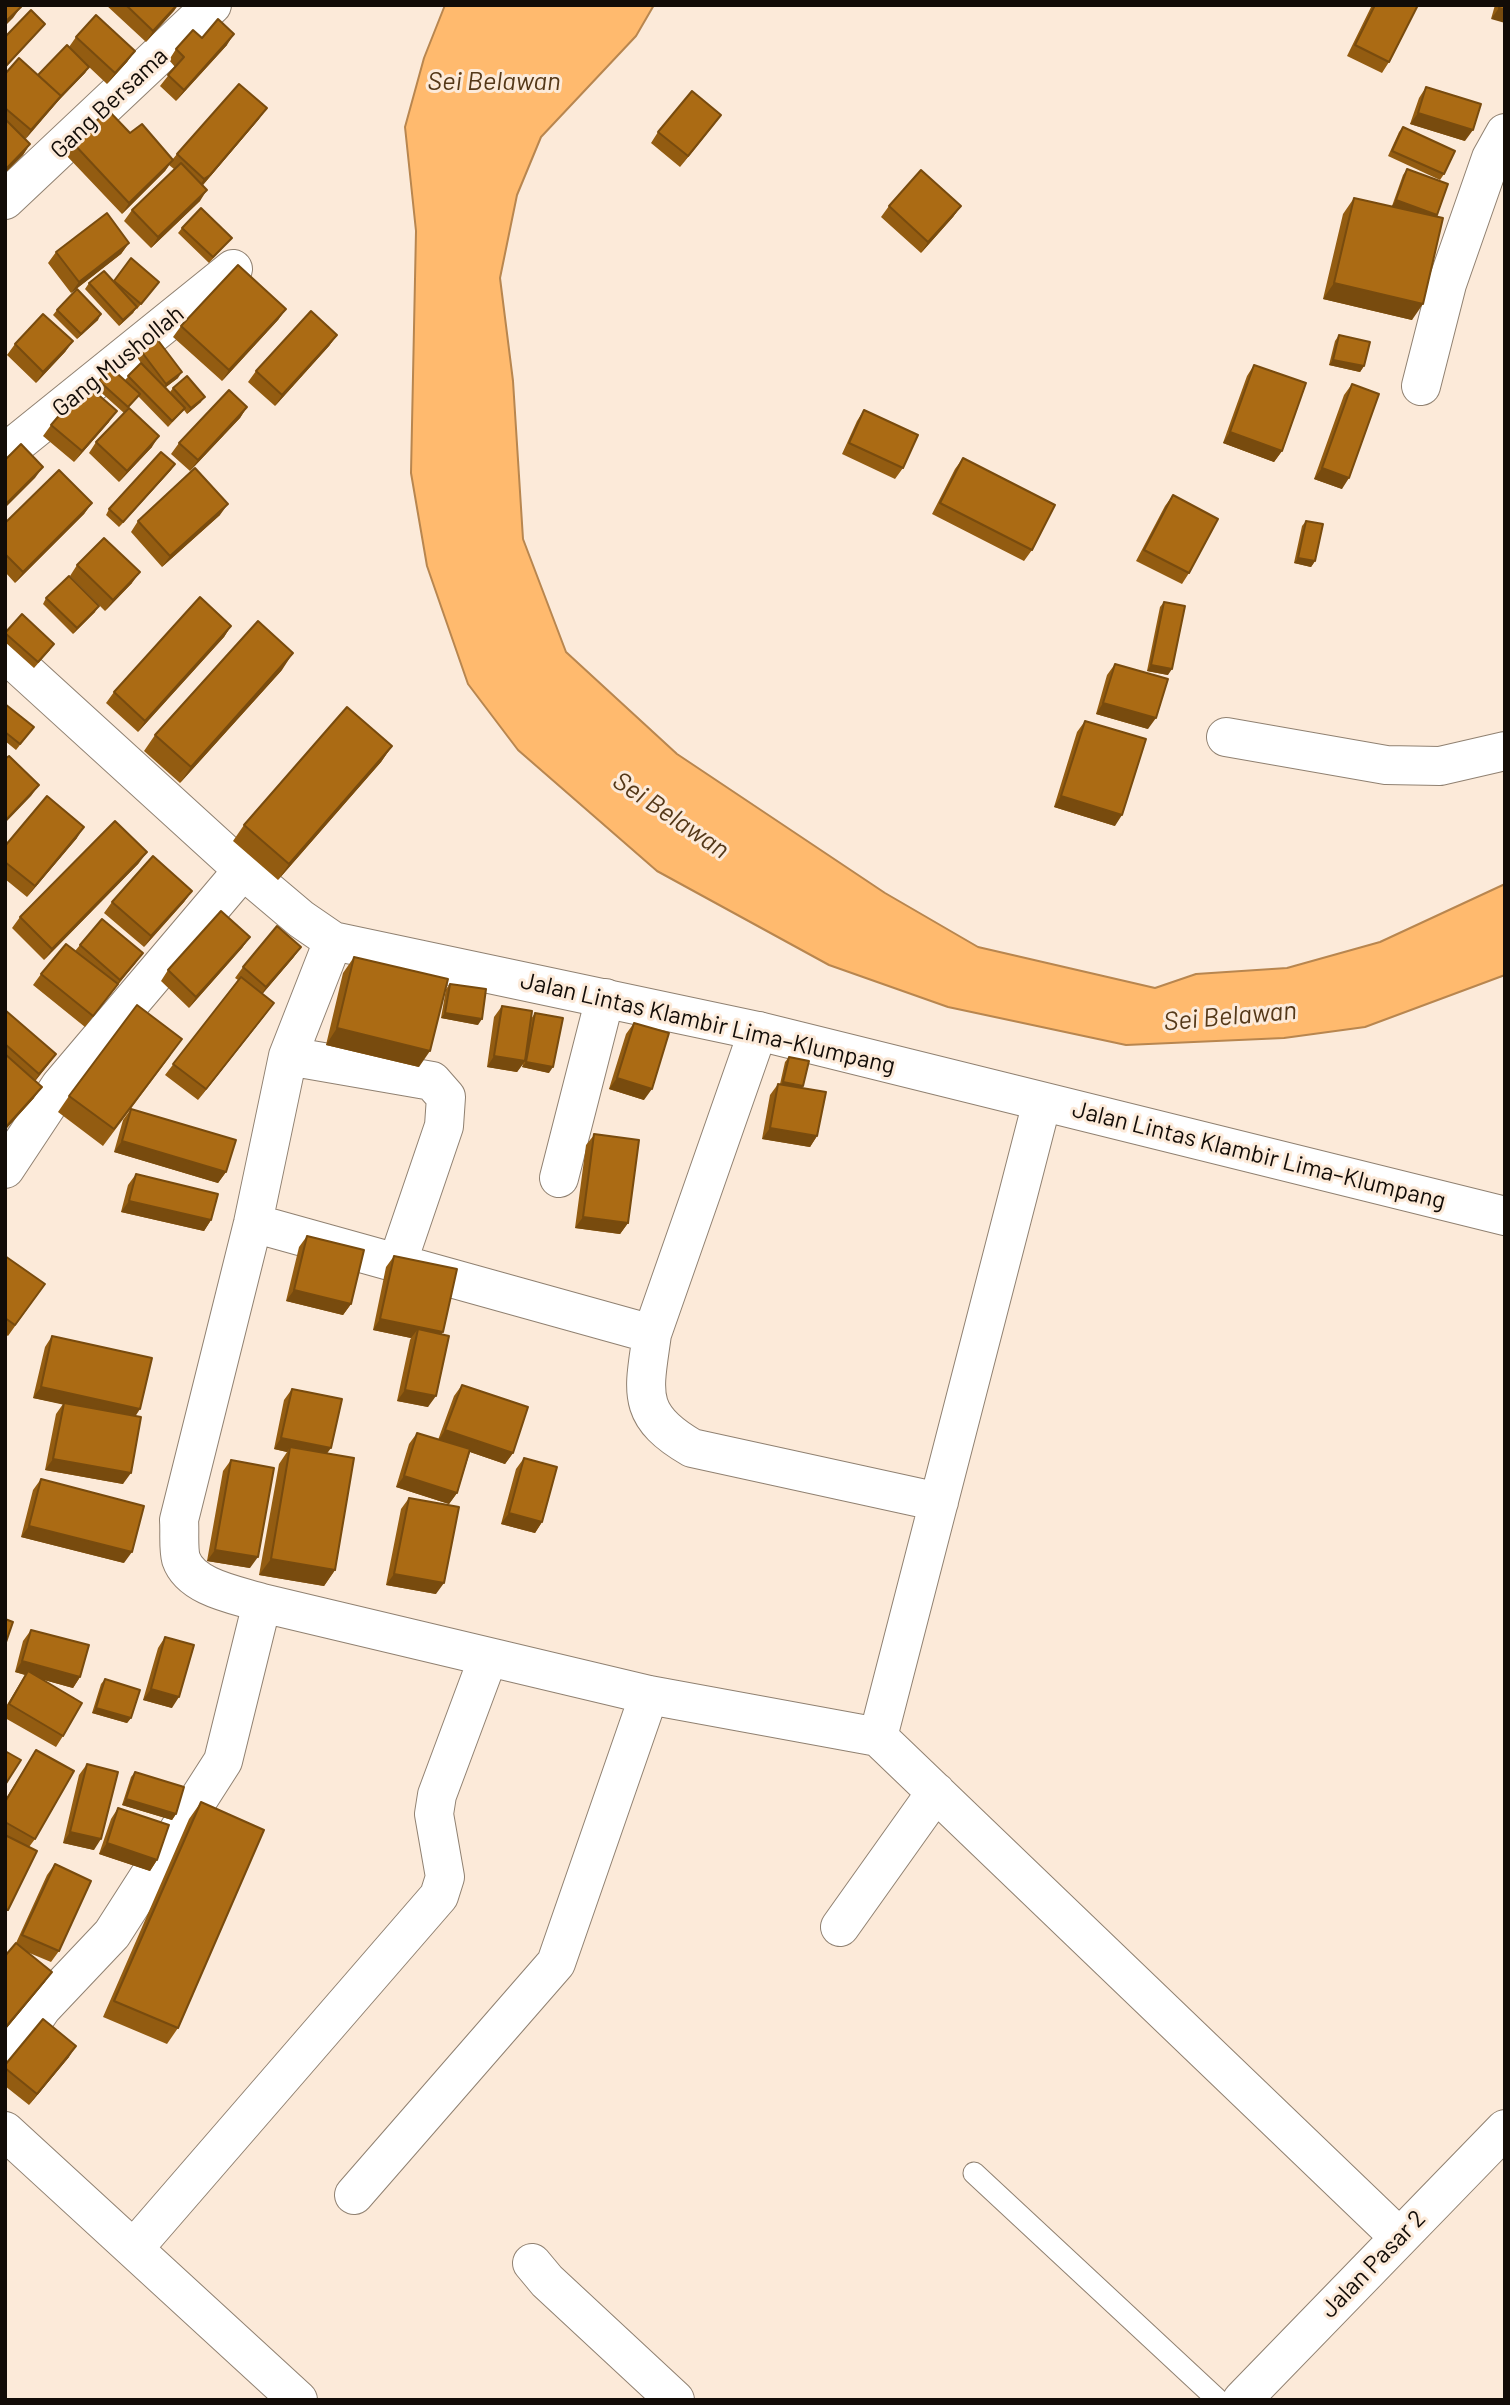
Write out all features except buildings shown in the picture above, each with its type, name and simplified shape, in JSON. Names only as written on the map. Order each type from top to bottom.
[{"type":"street","name":"Gang Bersama","points":[[5,200],[201,9]]},
{"type":"street","points":[[1421,386],[1447,284],[1491,159],[1505,133]]},
{"type":"street","name":"Gang Mushollah","points":[[5,453],[233,269]]},
{"type":"street","name":"Jalan Lintas Klambir Lima–Klumpang","points":[[5,653],[243,870],[301,919],[333,941],[758,1031],[1505,1216]]},
{"type":"street","points":[[1226,737],[1386,765],[1440,766],[1505,751]]},
{"type":"street","points":[[6,1167],[60,1086],[243,870]]},
{"type":"street","points":[[333,941],[288,1056],[253,1223],[179,1520],[181,1559],[188,1570],[201,1582],[262,1603],[488,1658],[649,1695],[878,1737],[1399,2237]]},
{"type":"street","points":[[559,1178],[605,998]]},
{"type":"street","points":[[758,1031],[652,1334],[645,1386],[647,1404],[657,1422],[674,1438],[692,1448],[939,1502]]},
{"type":"street","points":[[288,1056],[432,1081],[446,1097],[444,1126],[397,1264]]},
{"type":"street","points":[[878,1737],[1042,1102]]},
{"type":"street","points":[[253,1223],[652,1334]]},
{"type":"street","points":[[5,2062],[42,2008],[112,1934],[223,1761],[262,1603]]},
{"type":"street","points":[[135,2247],[439,1896],[446,1877],[434,1814],[438,1795],[488,1658]]},
{"type":"street","points":[[354,2195],[556,1962],[649,1695]]},
{"type":"street","points":[[841,1927],[936,1792]]},
{"type":"street","name":"Jalan Pasar 2","points":[[1242,2400],[1505,2129]]},
{"type":"street","points":[[5,2131],[135,2247],[298,2400]]},
{"type":"street","points":[[532,2263],[675,2400]]},
{"type":"lane","points":[[974,2173],[1218,2400]]},
{"type":"water","name":"Sei Belawan","points":[[445,5],[654,5],[636,36],[541,137],[517,195],[500,278],[513,381],[523,539],[566,652],[677,754],[885,893],[978,947],[1155,988],[1196,974],[1287,968],[1380,942],[1505,884],[1505,975],[1365,1027],[1284,1038],[1126,1045],[948,1007],[829,965],[657,871],[518,750],[468,684],[427,566],[411,473],[416,231],[405,127],[424,58]]}]
